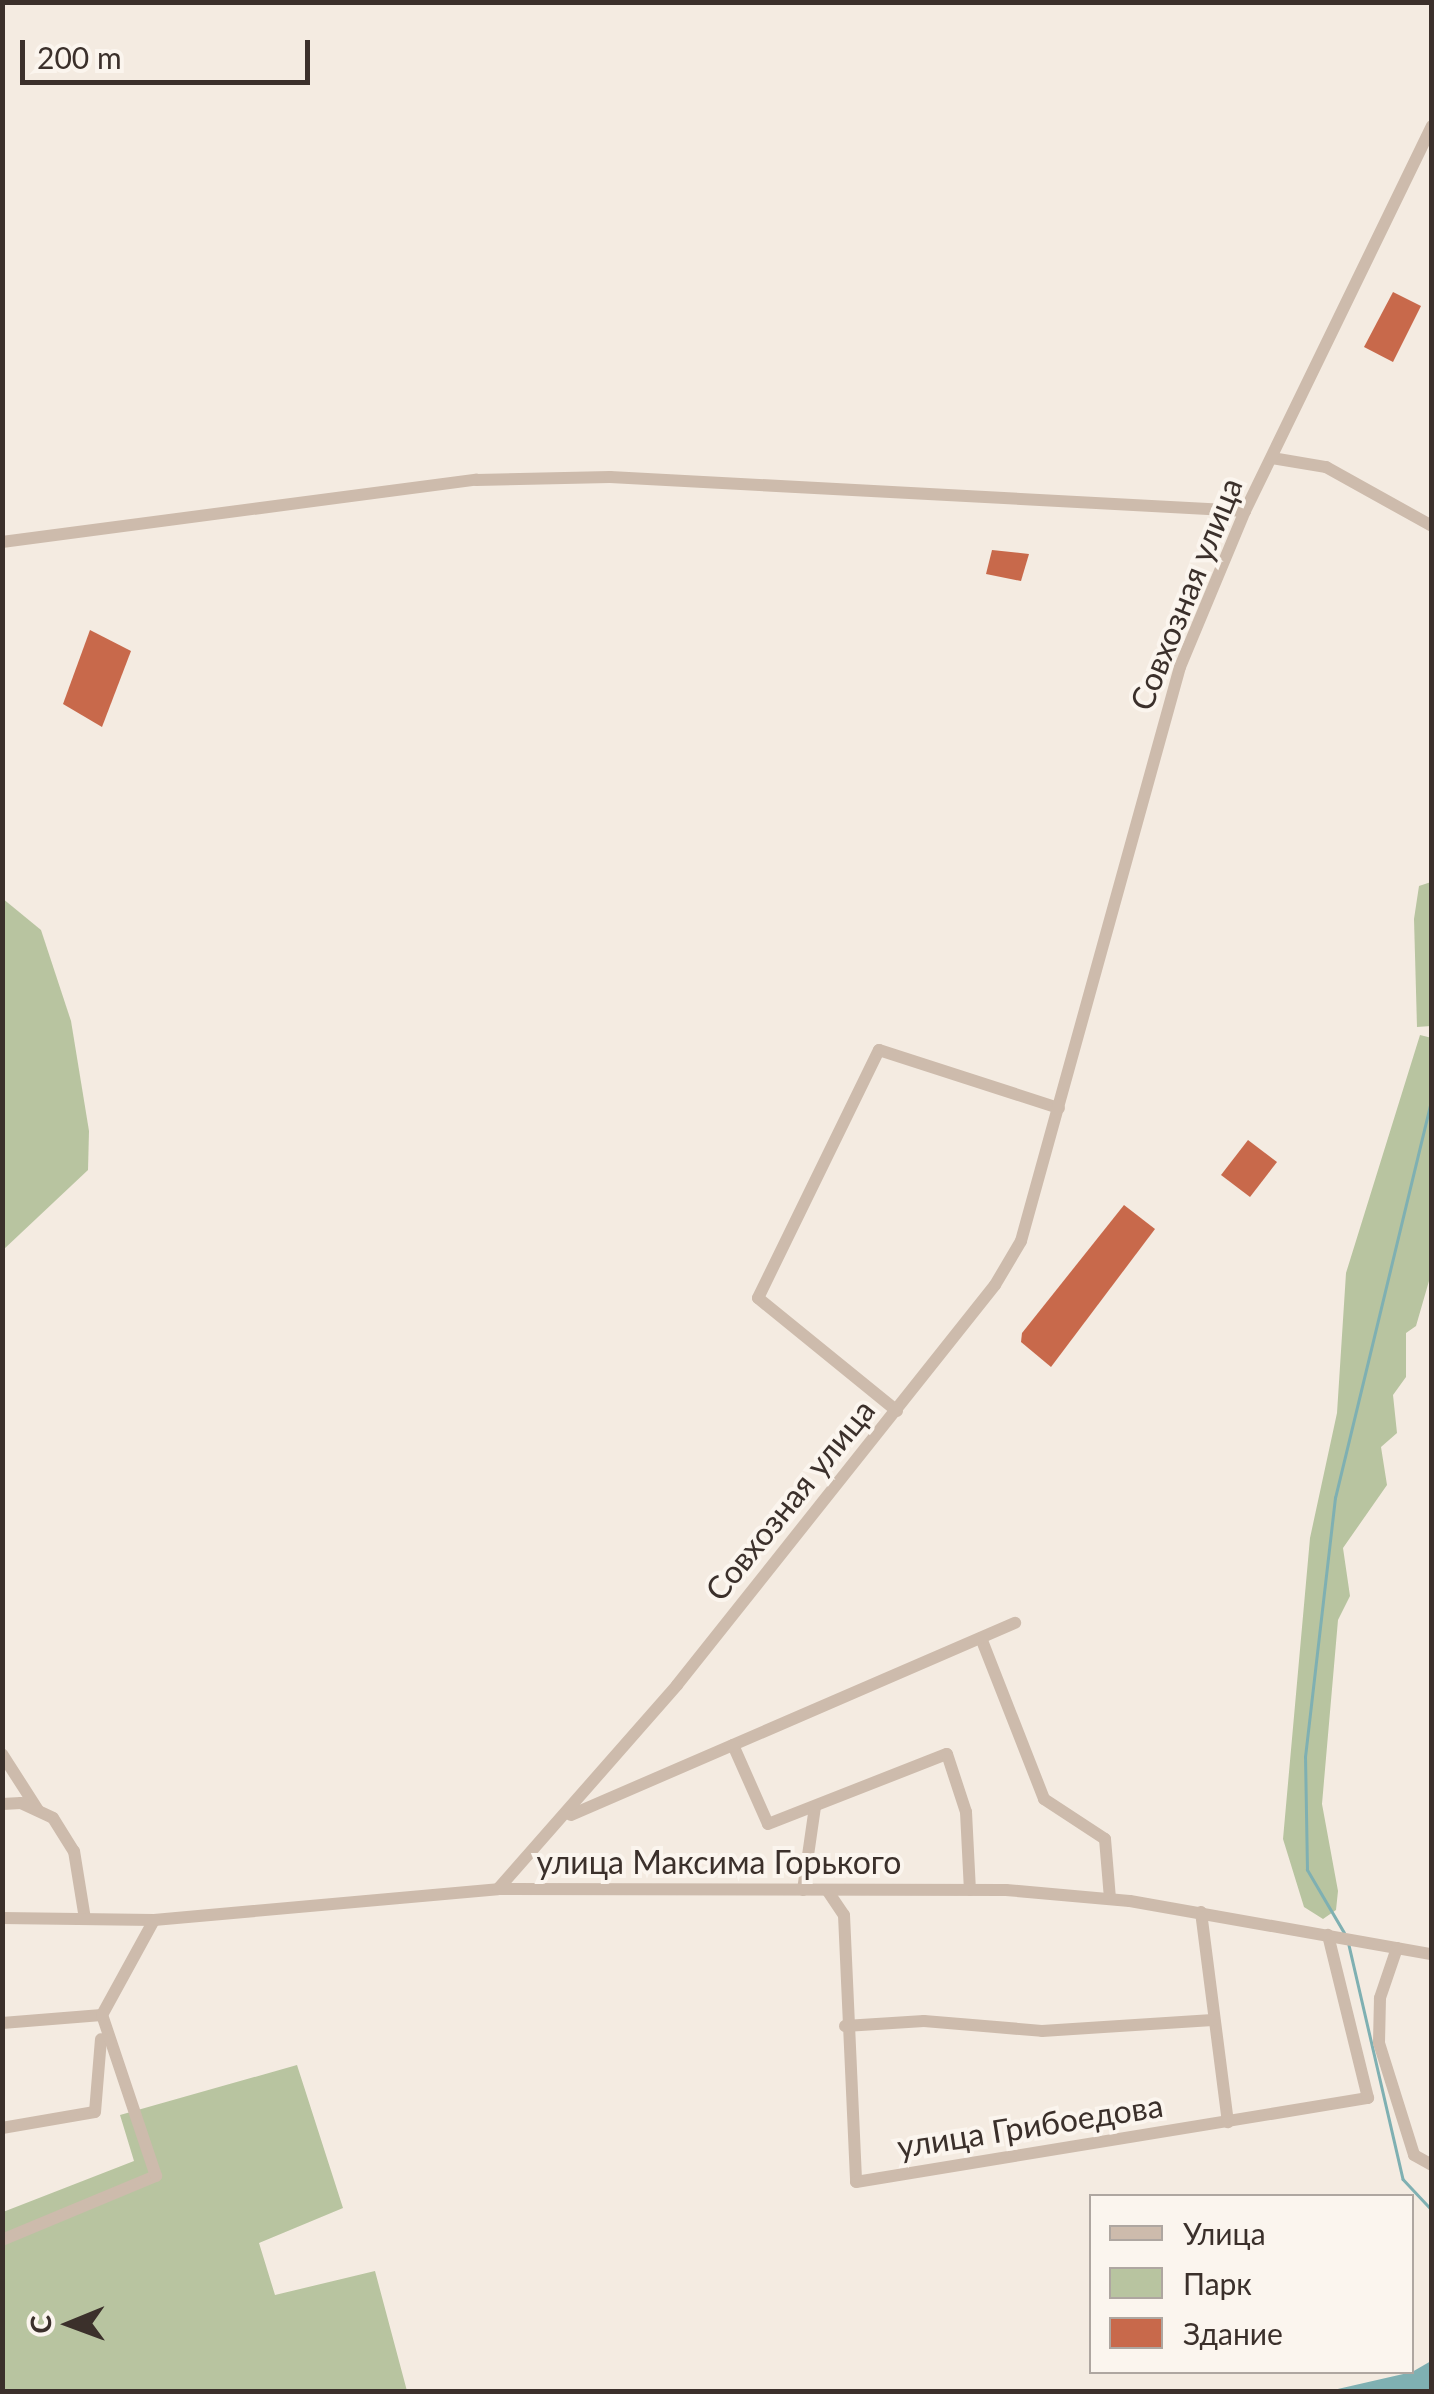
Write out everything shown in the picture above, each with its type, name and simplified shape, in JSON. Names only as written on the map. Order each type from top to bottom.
[{"type":"street","name":"Совхозная улица","points":[[498,1888],[569,1816],[897,1411],[1021,1241],[1180,667],[1245,511],[1432,126]]},
{"type":"street","points":[[1272,458],[1326,467],[1432,526]]},
{"type":"street","points":[[2,542],[476,480],[610,477],[1245,511]]},
{"type":"street","points":[[897,1411],[758,1298],[879,1050],[1059,1108]]},
{"type":"street","points":[[569,1816],[1015,1624]]},
{"type":"street","points":[[981,1638],[1044,1798],[1105,1839],[1110,1899]]},
{"type":"street","points":[[732,1745],[768,1824],[947,1754],[966,1812],[970,1890]]},
{"type":"street","points":[[2,1754],[40,1812],[74,1852],[85,1919]]},
{"type":"street","points":[[2,1804],[40,1812]]},
{"type":"street","points":[[803,1890],[814,1807]]},
{"type":"street","name":"улица Максима Горького","points":[[2,1918],[154,1920],[498,1888],[970,1890],[1110,1899],[1432,1954]]},
{"type":"street","name":"улица Грибоедова","points":[[827,1890],[844,1915],[845,2026],[856,2182],[1368,2098],[1328,1935]]},
{"type":"street","points":[[1201,1912],[1228,2122]]},
{"type":"street","points":[[2,2128],[95,2112],[102,2015],[154,1920]]},
{"type":"street","points":[[1396,1948],[1380,1998],[1380,2043],[1414,2154],[1432,2165]]},
{"type":"street","points":[[2,2024],[102,2015]]},
{"type":"street","points":[[845,2026],[924,2021],[1042,2032],[1213,2020]]},
{"type":"street","points":[[2,2240],[156,2176],[102,2030]]},
{"type":"green space","points":[[1431,882],[1431,1026],[1417,1027],[1414,919],[1419,886]]},
{"type":"green space","points":[[2,898],[41,930],[71,1021],[89,1131],[88,1170],[3,1250]]},
{"type":"green space","points":[[1420,1035],[1432,1038],[1431,1274],[1416,1326],[1406,1333],[1406,1377],[1393,1395],[1397,1433],[1381,1447],[1387,1485],[1343,1548],[1350,1596],[1338,1620],[1322,1804],[1338,1891],[1336,1910],[1323,1919],[1304,1907],[1283,1839],[1310,1538],[1337,1413],[1346,1273]]},
{"type":"green space","points":[[297,2065],[343,2208],[259,2243],[275,2295],[375,2271],[407,2391],[3,2392],[3,2212],[134,2161],[120,2115]]},
{"type":"water","points":[[1431,2361],[1431,2391],[1329,2391],[1414,2374]]},
{"type":"building","points":[[1393,292],[1421,306],[1393,362],[1364,347]]},
{"type":"building","points":[[992,550],[1029,554],[1021,581],[986,574]]},
{"type":"building","points":[[90,630],[131,651],[102,727],[63,704]]},
{"type":"building","points":[[1248,1140],[1277,1162],[1250,1197],[1221,1175]]},
{"type":"building","points":[[1124,1205],[1155,1229],[1051,1367],[1021,1342],[1022,1333]]},
{"type":"waterway","points":[[1344,1933],[1307,1870],[1305,1757],[1335,1498],[1432,1098]]},
{"type":"waterway","points":[[1349,1945],[1403,2179],[1432,2210]]}]
